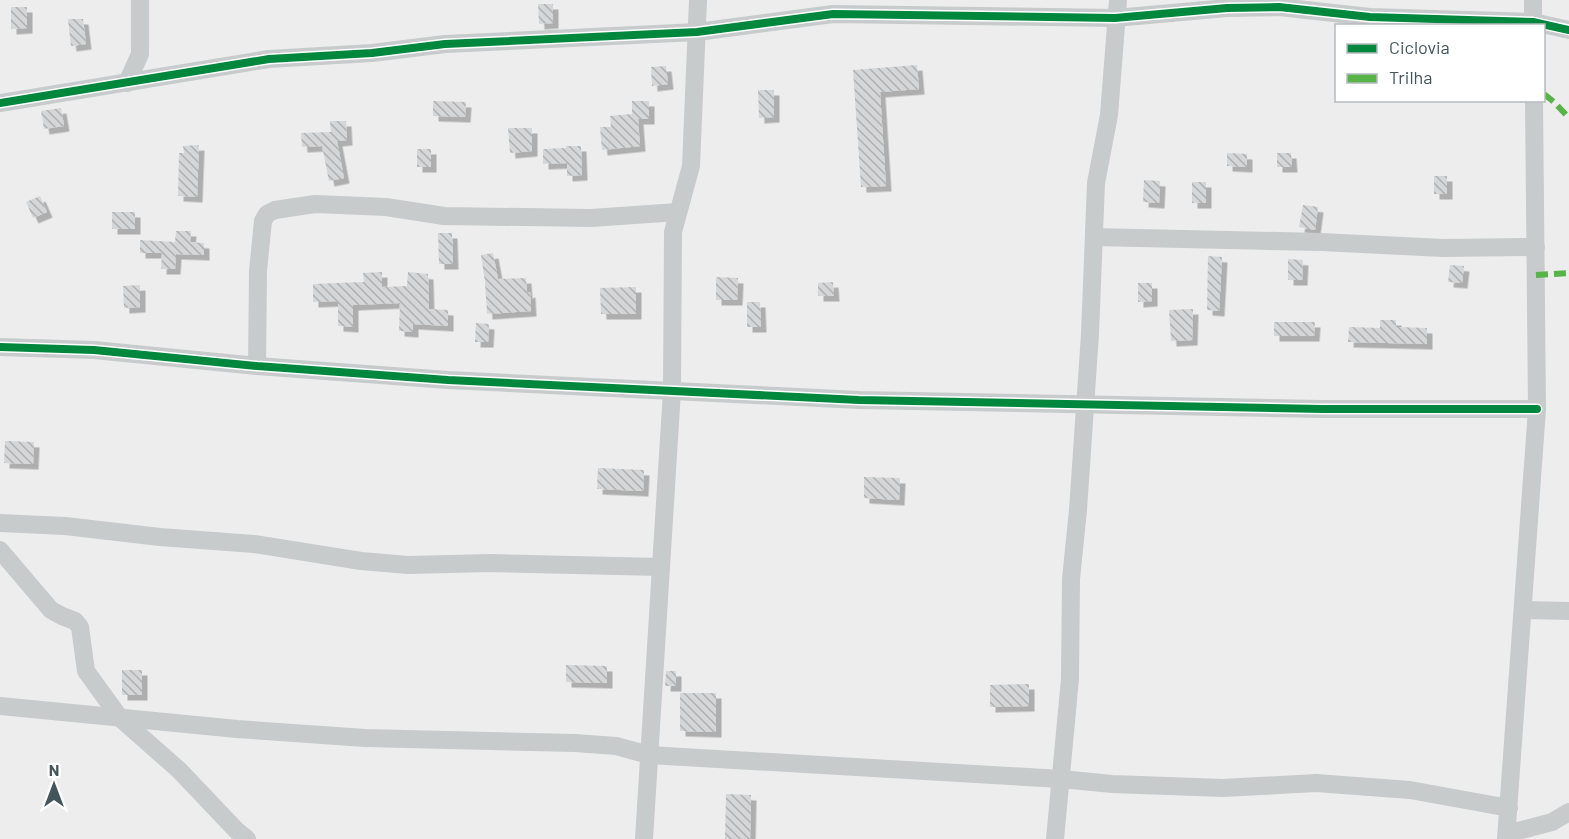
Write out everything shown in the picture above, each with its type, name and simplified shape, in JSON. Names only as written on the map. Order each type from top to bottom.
[{"type":"street","points":[[127,83],[140,54],[140,0]]},
{"type":"street","points":[[644,839],[672,390],[673,232],[691,166],[698,0]]},
{"type":"street","points":[[0,103],[269,59],[372,53],[445,44],[697,32],[833,14],[1279,7],[1370,17],[1533,24],[1533,0]]},
{"type":"street","points":[[1055,839],[1070,678],[1071,579],[1085,405],[1096,183],[1109,115],[1117,9]]},
{"type":"street","points":[[1545,26],[1569,30]]},
{"type":"street","points":[[1534,102],[1537,409],[1507,836],[1552,822],[1569,812]]},
{"type":"street","points":[[257,366],[258,271],[263,221],[267,214],[275,210],[315,204],[386,207],[444,216],[591,218],[678,212]]},
{"type":"street","points":[[1094,237],[1321,242],[1443,248],[1536,247]]},
{"type":"street","points":[[0,347],[94,350],[257,366],[448,380],[860,400],[1323,409],[1537,409]]},
{"type":"street","points":[[0,523],[65,526],[160,537],[254,544],[361,561],[408,565],[491,563],[661,567]]},
{"type":"street","points":[[0,550],[51,610],[75,621],[80,627],[86,671],[120,718],[179,770],[247,839]]},
{"type":"street","points":[[1523,610],[1569,611]]},
{"type":"street","points":[[0,706],[365,738],[575,743],[616,746],[649,754],[1112,784],[1223,788],[1316,783],[1410,790],[1509,808]]},
{"type":"building","points":[[538,4],[553,4],[553,23],[539,24]]},
{"type":"building","points":[[11,7],[27,7],[27,28],[11,29]]},
{"type":"building","points":[[68,19],[83,19],[86,44],[71,46]]},
{"type":"building","points":[[917,65],[919,89],[880,92],[886,186],[861,187],[853,70]]},
{"type":"building","points":[[666,66],[668,84],[652,86],[651,67]]},
{"type":"building","points":[[758,90],[774,90],[774,117],[759,118]]},
{"type":"building","points":[[433,101],[466,102],[465,117],[433,116]]},
{"type":"building","points":[[632,101],[649,101],[649,119],[638,119],[640,146],[602,150],[600,127],[611,127],[610,116],[632,114]]},
{"type":"building","points":[[61,108],[64,126],[44,129],[41,111]]},
{"type":"building","points":[[330,121],[346,121],[347,140],[337,141],[344,178],[329,181],[322,146],[302,147],[301,133],[331,132]]},
{"type":"building","points":[[508,128],[532,128],[532,151],[510,153]]},
{"type":"building","points":[[199,145],[197,197],[178,196],[179,153],[184,153],[183,146]]},
{"type":"building","points":[[566,146],[581,146],[582,175],[567,176],[567,163],[543,164],[543,149],[566,148]]},
{"type":"building","points":[[417,149],[431,149],[431,167],[417,167]]},
{"type":"building","points":[[1227,153],[1247,154],[1247,167],[1227,166]]},
{"type":"building","points":[[1277,153],[1291,153],[1292,167],[1277,167]]},
{"type":"building","points":[[1434,176],[1447,176],[1447,194],[1434,194]]},
{"type":"building","points":[[1144,180],[1160,181],[1159,203],[1143,202]]},
{"type":"building","points":[[1192,182],[1206,182],[1206,203],[1192,203]]},
{"type":"building","points":[[40,196],[47,212],[33,218],[26,202]]},
{"type":"building","points":[[1303,205],[1318,207],[1315,230],[1299,227]]},
{"type":"building","points":[[112,212],[135,212],[135,229],[112,229]]},
{"type":"building","points":[[176,231],[191,231],[190,242],[204,243],[204,255],[176,254],[175,269],[161,269],[162,253],[140,253],[140,240],[175,242]]},
{"type":"building","points":[[438,233],[452,233],[453,264],[439,264]]},
{"type":"building","points":[[493,253],[498,279],[526,278],[527,293],[530,292],[531,311],[487,314],[481,255]]},
{"type":"building","points":[[1208,256],[1222,257],[1219,311],[1207,310]]},
{"type":"building","points":[[1288,259],[1303,260],[1302,280],[1288,280]]},
{"type":"building","points":[[1450,265],[1464,266],[1462,283],[1448,282]]},
{"type":"building","points":[[382,272],[382,287],[407,286],[408,272],[428,274],[429,309],[448,310],[448,326],[413,324],[413,332],[399,331],[400,303],[353,305],[353,327],[338,326],[338,301],[313,302],[313,284],[364,282],[363,273]]},
{"type":"building","points":[[716,277],[738,278],[737,300],[716,300]]},
{"type":"building","points":[[833,282],[834,296],[818,296],[818,283]]},
{"type":"building","points":[[1138,283],[1152,283],[1152,301],[1138,302]]},
{"type":"building","points":[[140,285],[140,307],[124,308],[123,286]]},
{"type":"building","points":[[636,287],[636,314],[601,314],[600,288]]},
{"type":"building","points":[[747,302],[760,302],[761,327],[747,327]]},
{"type":"building","points":[[1193,309],[1192,340],[1171,341],[1169,310]]},
{"type":"building","points":[[1380,320],[1396,320],[1396,327],[1427,328],[1427,344],[1348,342],[1349,327],[1380,328]]},
{"type":"building","points":[[1274,322],[1315,322],[1314,336],[1274,336]]},
{"type":"building","points":[[476,323],[489,324],[488,342],[475,342]]},
{"type":"building","points":[[5,441],[34,442],[33,464],[4,463]]},
{"type":"building","points":[[598,468],[644,470],[643,491],[597,489]]},
{"type":"building","points":[[864,477],[900,478],[899,500],[864,498]]},
{"type":"building","points":[[566,665],[607,666],[607,683],[566,682]]},
{"type":"building","points":[[122,670],[142,670],[142,695],[122,695]]},
{"type":"building","points":[[666,671],[676,671],[676,686],[665,686]]},
{"type":"building","points":[[1029,684],[1029,706],[990,707],[990,685]]},
{"type":"building","points":[[680,693],[716,693],[716,732],[680,731]]},
{"type":"building","points":[[726,794],[751,795],[750,839],[725,839]]},
{"type":"marked path","points":[[1545,95],[1569,118]]},
{"type":"marked path","points":[[1536,275],[1569,273]]},
{"type":"cycle path","points":[[0,103],[269,59],[372,53],[445,44],[697,32],[833,14],[1115,18],[1227,8],[1279,7],[1370,17],[1542,24]]},
{"type":"cycle path","points":[[1545,25],[1569,30]]},
{"type":"cycle path","points":[[0,347],[94,350],[257,366],[448,380],[859,400],[1323,409],[1537,409]]}]
